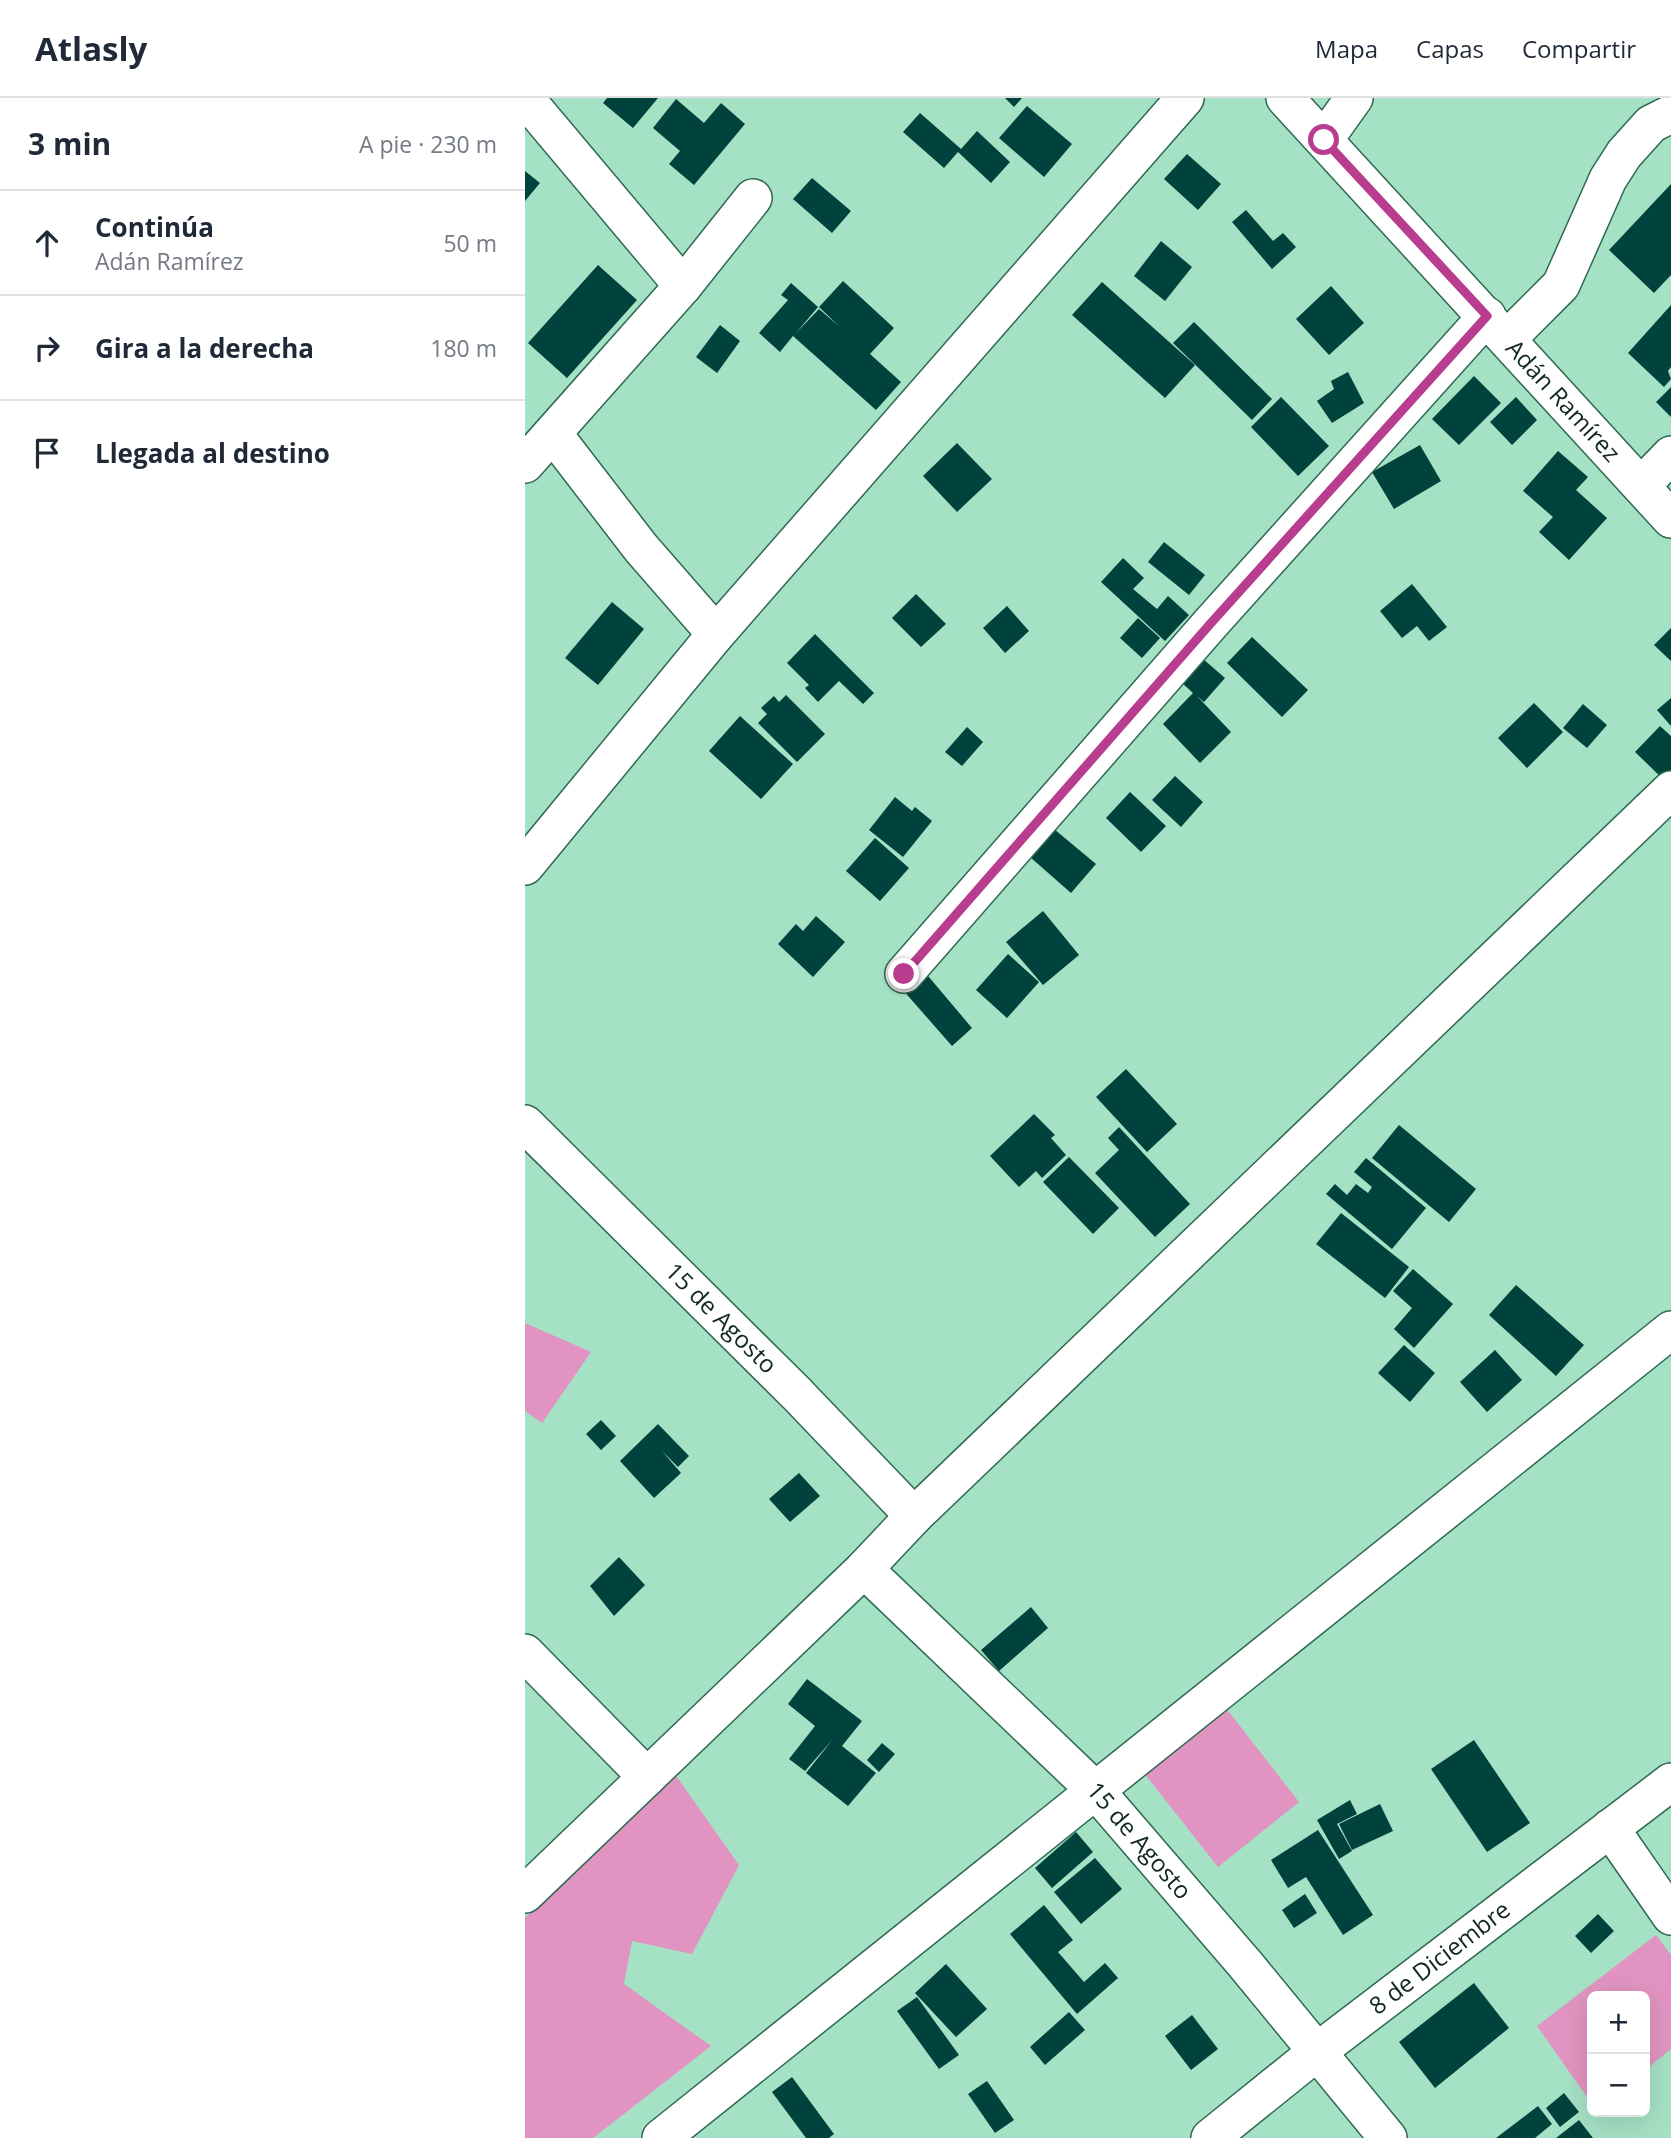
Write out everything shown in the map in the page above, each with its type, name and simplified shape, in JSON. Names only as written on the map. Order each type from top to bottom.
[{"type":"street","points":[[525,98],[683,286]]},
{"type":"street","points":[[525,866],[716,634],[1185,98]]},
{"type":"street","name":"Adán Ramírez","points":[[1285,98],[1498,327],[1671,519]]},
{"type":"street","points":[[1324,140],[1354,98]]},
{"type":"street","points":[[904,974],[1211,623],[1498,327],[1561,285],[1608,179],[1624,154],[1651,124],[1671,114]]},
{"type":"street","points":[[525,464],[554,435],[683,286],[753,198]]},
{"type":"street","points":[[554,435],[641,548],[716,634]]},
{"type":"street","points":[[1642,485],[1671,456]]},
{"type":"street","points":[[525,1894],[864,1569],[914,1516],[1671,790]]},
{"type":"street","name":"15 de Agosto","points":[[525,1124],[797,1394],[914,1516]]},
{"type":"street","points":[[661,2138],[1671,1330]]},
{"type":"street","name":"15 de Agosto","points":[[864,1569],[1096,1791],[1318,2051],[1388,2138]]},
{"type":"street","points":[[525,1653],[647,1777]]},
{"type":"street","name":"8 de Diciembre","points":[[1210,2138],[1318,2051],[1671,1782]]},
{"type":"street","points":[[1610,1828],[1671,1916]]},
{"type":"shaded area","points":[[525,1323],[591,1352],[542,1423],[525,1411]]},
{"type":"shaded area","points":[[1226,1708],[1299,1802],[1218,1867],[1144,1773]]},
{"type":"shaded area","points":[[672,1770],[739,1865],[692,1954],[632,1941],[624,1984],[711,2046],[593,2138],[525,2138],[525,1918]]},
{"type":"shaded area","points":[[1656,1935],[1671,1955],[1671,2049],[1650,2066],[1650,1991],[1587,1991],[1587,2097],[1537,2026]]},
{"type":"building","points":[[607,98],[658,98],[633,128],[603,103]]},
{"type":"building","points":[[1005,98],[1022,98],[1014,107]]},
{"type":"building","points":[[676,99],[704,123],[721,103],[745,124],[694,185],[669,164],[680,151],[653,128]]},
{"type":"building","points":[[1027,106],[1072,144],[1044,177],[999,138]]},
{"type":"building","points":[[920,113],[961,149],[977,131],[1010,162],[991,183],[958,152],[944,168],[903,132]]},
{"type":"building","points":[[1187,154],[1221,184],[1198,210],[1164,179]]},
{"type":"building","points":[[525,171],[540,183],[525,201]]},
{"type":"building","points":[[812,178],[851,211],[832,233],[793,199]]},
{"type":"building","points":[[1671,184],[1671,275],[1654,293],[1609,250]]},
{"type":"building","points":[[1246,210],[1273,241],[1283,233],[1296,247],[1272,269],[1232,222]]},
{"type":"building","points":[[1161,241],[1192,267],[1165,301],[1134,276]]},
{"type":"building","points":[[598,265],[637,300],[567,378],[528,343]]},
{"type":"building","points":[[843,281],[894,328],[870,354],[901,382],[876,410],[793,336],[780,352],[759,333],[788,300],[781,295],[791,283],[818,307],[796,333],[819,309],[840,327],[819,307]]},
{"type":"building","points":[[1102,282],[1195,365],[1165,398],[1072,315]]},
{"type":"building","points":[[1331,286],[1364,323],[1329,355],[1296,319]]},
{"type":"building","points":[[1671,305],[1671,367],[1668,371],[1671,379],[1664,387],[1628,353]]},
{"type":"building","points":[[1194,322],[1272,399],[1252,420],[1173,343]]},
{"type":"building","points":[[720,325],[740,341],[717,373],[696,357]]},
{"type":"building","points":[[1348,372],[1364,403],[1332,423],[1317,401],[1334,389],[1331,381]]},
{"type":"building","points":[[1474,376],[1501,403],[1459,445],[1432,419]]},
{"type":"building","points":[[1671,387],[1671,417],[1656,402]]},
{"type":"building","points":[[1281,397],[1329,446],[1298,476],[1251,427]]},
{"type":"building","points":[[1516,397],[1537,420],[1512,445],[1490,422]]},
{"type":"building","points":[[957,443],[992,479],[957,512],[923,476]]},
{"type":"building","points":[[1420,445],[1441,481],[1394,509],[1372,472]]},
{"type":"building","points":[[1558,451],[1588,477],[1576,490],[1607,518],[1569,560],[1539,532],[1553,517],[1523,491]]},
{"type":"building","points":[[1164,542],[1205,575],[1189,595],[1148,562]]},
{"type":"building","points":[[1123,558],[1144,578],[1133,589],[1157,609],[1168,596],[1189,615],[1165,641],[1101,582]]},
{"type":"building","points":[[1412,584],[1447,627],[1429,641],[1417,626],[1402,638],[1380,611]]},
{"type":"building","points":[[916,594],[946,624],[921,647],[892,618]]},
{"type":"building","points":[[612,602],[644,629],[598,685],[565,658]]},
{"type":"building","points":[[1007,606],[1029,631],[1005,653],[983,628]]},
{"type":"building","points":[[1138,618],[1160,638],[1142,658],[1120,638]]},
{"type":"building","points":[[1671,628],[1671,661],[1654,645]]},
{"type":"building","points":[[815,634],[874,693],[863,704],[839,681],[818,702],[805,688],[809,685],[787,663]]},
{"type":"building","points":[[1252,637],[1308,690],[1282,717],[1227,663]]},
{"type":"building","points":[[1202,658],[1225,678],[1204,702],[1197,696],[1231,732],[1200,763],[1163,724],[1193,693],[1181,682]]},
{"type":"building","points":[[786,695],[825,734],[797,762],[758,723],[767,714],[761,708],[774,696],[779,702]]},
{"type":"building","points":[[1671,698],[1671,726],[1657,710]]},
{"type":"building","points":[[1534,703],[1563,732],[1527,768],[1498,738]]},
{"type":"building","points":[[1583,704],[1607,725],[1587,748],[1563,728]]},
{"type":"building","points":[[740,716],[793,764],[761,799],[709,751]]},
{"type":"building","points":[[1660,726],[1671,736],[1671,770],[1663,779],[1635,752]]},
{"type":"building","points":[[967,727],[983,742],[962,766],[945,752]]},
{"type":"building","points":[[1175,776],[1203,802],[1181,827],[1152,800]]},
{"type":"building","points":[[1130,792],[1166,826],[1141,852],[1106,818]]},
{"type":"building","points":[[895,797],[912,811],[915,807],[932,821],[903,857],[869,830]]},
{"type":"building","points":[[1054,829],[1096,864],[1071,893],[1030,857]]},
{"type":"building","points":[[875,838],[909,868],[880,901],[846,871]]},
{"type":"building","points":[[1043,911],[1079,955],[1043,985],[1006,942]]},
{"type":"building","points":[[816,916],[845,942],[813,977],[778,944],[796,924],[803,931]]},
{"type":"building","points":[[1008,954],[1039,982],[1007,1018],[976,990]]},
{"type":"building","points":[[923,970],[972,1028],[952,1046],[902,989]]},
{"type":"building","points":[[1126,1069],[1177,1124],[1147,1152],[1096,1097]]},
{"type":"building","points":[[1034,1114],[1055,1135],[1051,1138],[1066,1155],[1042,1178],[1036,1171],[1019,1187],[990,1156]]},
{"type":"building","points":[[1399,1125],[1476,1189],[1449,1222],[1372,1158]]},
{"type":"building","points":[[1119,1127],[1190,1204],[1155,1237],[1095,1173],[1119,1150],[1108,1138]]},
{"type":"building","points":[[1069,1157],[1119,1208],[1093,1234],[1043,1182]]},
{"type":"building","points":[[1366,1158],[1426,1208],[1392,1249],[1326,1194],[1335,1184],[1347,1195],[1356,1184],[1368,1193],[1372,1187],[1354,1172]]},
{"type":"building","points":[[1341,1213],[1409,1267],[1385,1298],[1316,1244]]},
{"type":"building","points":[[1413,1269],[1453,1304],[1414,1348],[1394,1329],[1412,1308],[1393,1291]]},
{"type":"building","points":[[1516,1285],[1584,1345],[1556,1376],[1489,1315]]},
{"type":"building","points":[[1404,1345],[1435,1373],[1410,1402],[1378,1373]]},
{"type":"building","points":[[1495,1350],[1522,1380],[1487,1412],[1460,1382]]},
{"type":"building","points":[[601,1420],[616,1436],[601,1450],[586,1434]]},
{"type":"building","points":[[658,1424],[689,1456],[678,1467],[662,1451],[681,1473],[654,1498],[620,1461]]},
{"type":"building","points":[[799,1473],[820,1496],[790,1522],[769,1499]]},
{"type":"building","points":[[619,1557],[645,1585],[614,1616],[590,1586]]},
{"type":"building","points":[[1031,1607],[1048,1628],[999,1671],[981,1650]]},
{"type":"building","points":[[807,1679],[862,1721],[842,1746],[876,1773],[848,1806],[806,1773],[833,1739],[805,1771],[789,1759],[815,1726],[788,1704]]},
{"type":"building","points":[[1474,1740],[1530,1823],[1487,1852],[1431,1769]]},
{"type":"building","points":[[882,1743],[895,1754],[879,1772],[867,1760]]},
{"type":"building","points":[[1350,1800],[1357,1814],[1337,1824],[1352,1851],[1339,1859],[1317,1820]]},
{"type":"building","points":[[1380,1804],[1393,1831],[1352,1850],[1339,1824]]},
{"type":"building","points":[[1318,1830],[1373,1915],[1343,1935],[1306,1877],[1288,1888],[1271,1860]]},
{"type":"building","points":[[1076,1832],[1093,1852],[1052,1888],[1035,1868]]},
{"type":"building","points":[[1095,1858],[1122,1889],[1081,1924],[1054,1892]]},
{"type":"building","points":[[1305,1894],[1317,1913],[1294,1928],[1282,1910]]},
{"type":"building","points":[[1044,1905],[1073,1940],[1058,1952],[1084,1982],[1105,1963],[1118,1978],[1077,2014],[1010,1934]]},
{"type":"building","points":[[1598,1914],[1614,1931],[1591,1953],[1575,1936]]},
{"type":"building","points":[[946,1964],[987,2009],[956,2037],[915,1993]]},
{"type":"building","points":[[1474,1983],[1509,2028],[1435,2088],[1399,2042]]},
{"type":"building","points":[[917,1997],[959,2055],[939,2069],[897,2011]]},
{"type":"building","points":[[1069,2012],[1085,2030],[1045,2065],[1030,2047]]},
{"type":"building","points":[[1192,2015],[1218,2049],[1191,2070],[1165,2036]]},
{"type":"building","points":[[792,2077],[834,2134],[829,2138],[806,2138],[772,2092]]},
{"type":"building","points":[[987,2081],[1014,2120],[995,2133],[968,2094]]},
{"type":"building","points":[[1564,2093],[1579,2112],[1560,2127],[1546,2108]]},
{"type":"building","points":[[1538,2106],[1552,2124],[1535,2138],[1496,2138]]},
{"type":"building","points":[[1579,2120],[1593,2138],[1556,2138]]},
{"type":"route","points":[[904,974],[1211,623],[1487,316],[1324,140]]}]
